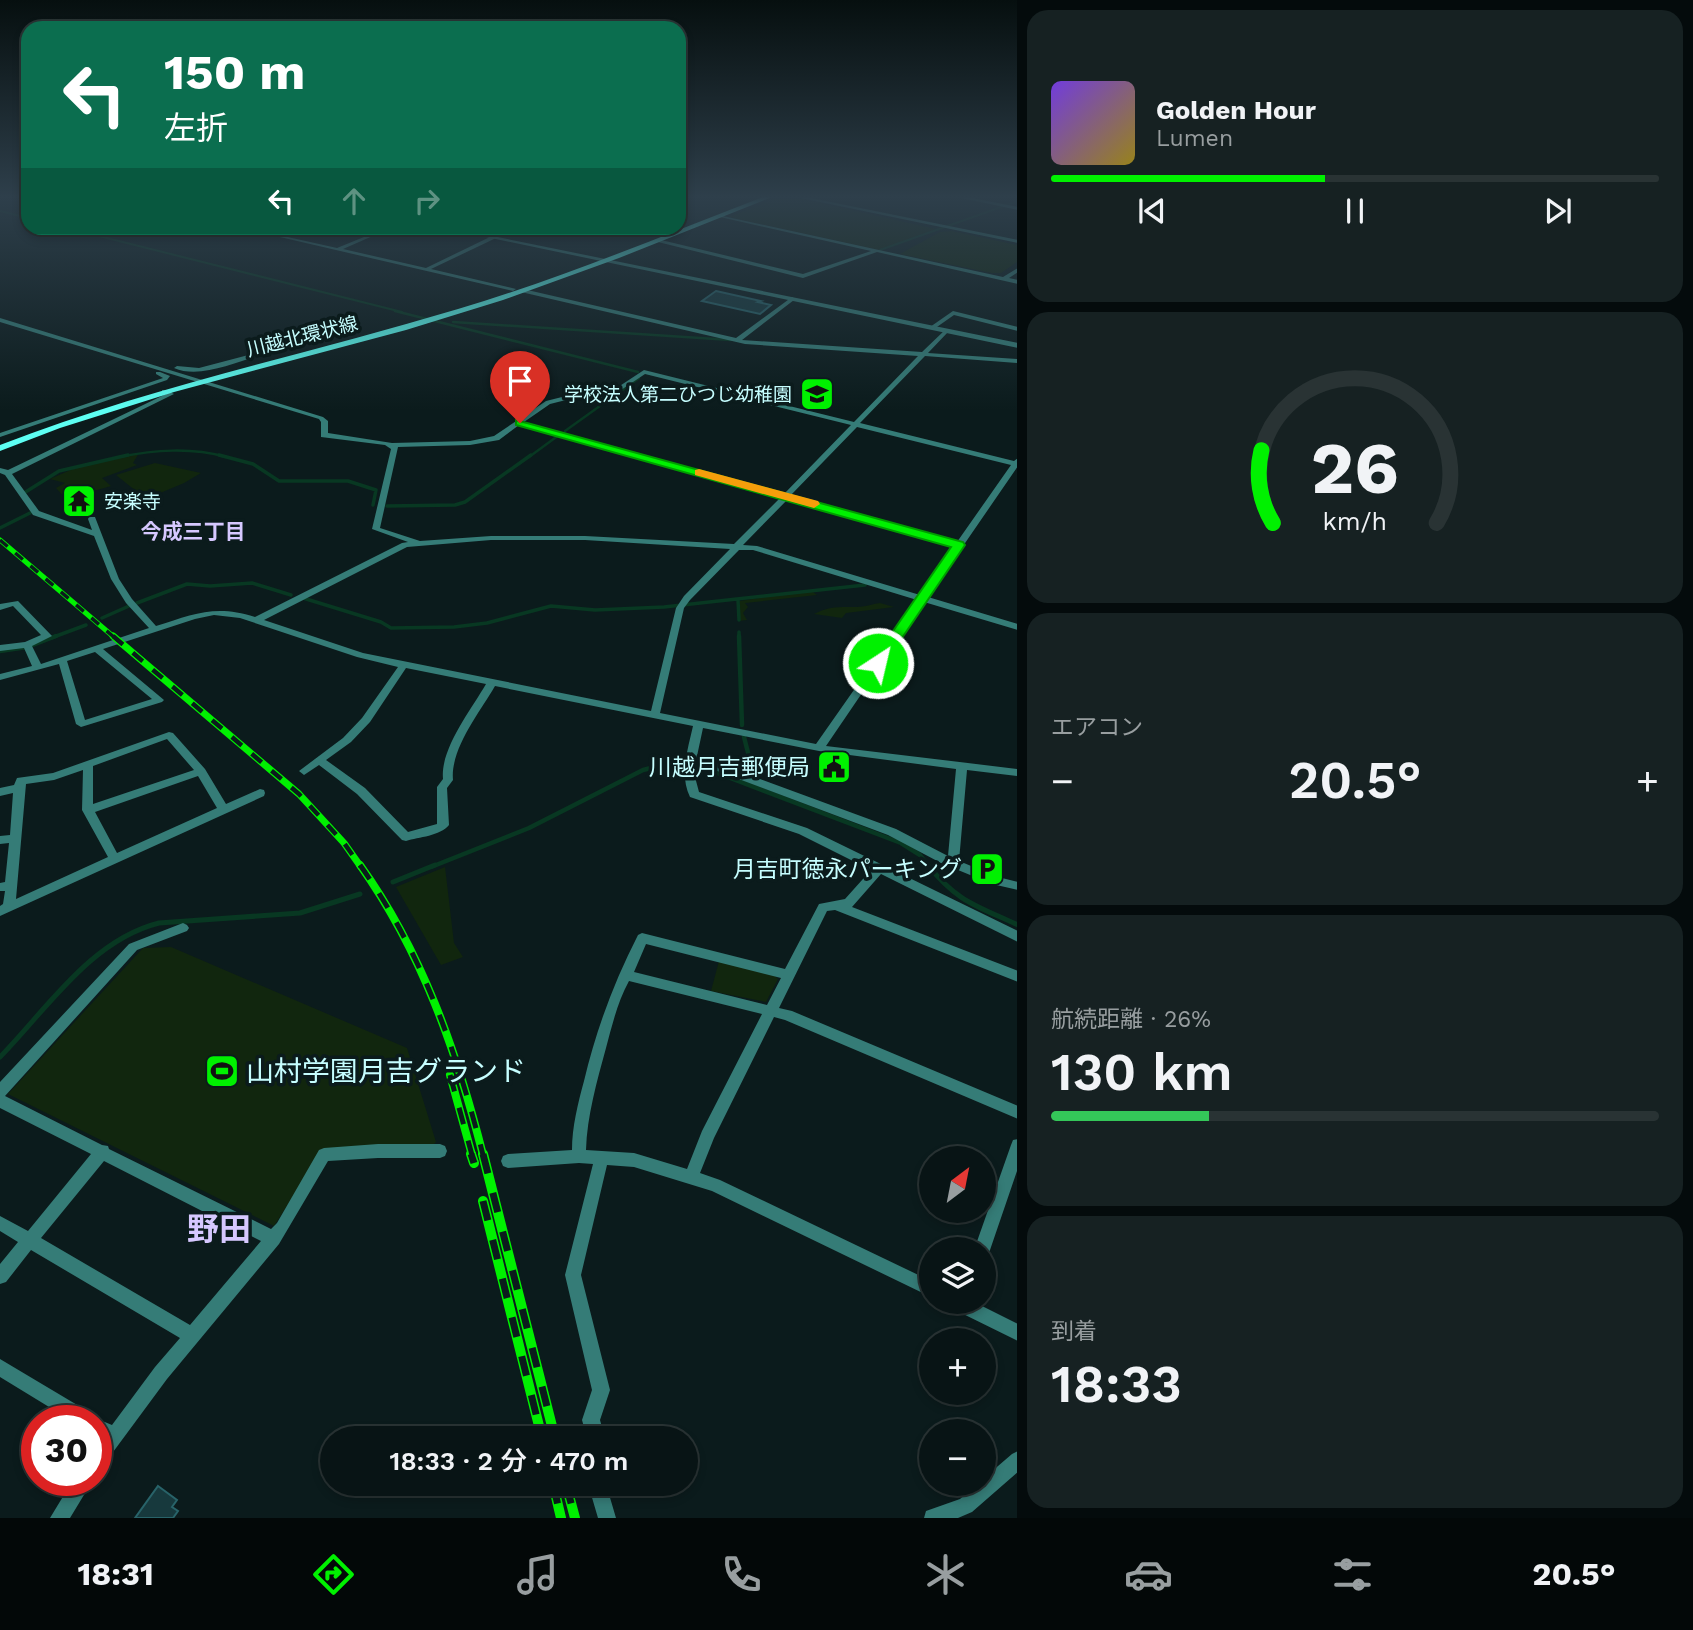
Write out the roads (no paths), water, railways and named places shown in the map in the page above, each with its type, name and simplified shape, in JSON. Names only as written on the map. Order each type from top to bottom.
[{"type":"main road","name":"川越北環状線","points":[[518,290],[571,268]]},
{"type":"main road","name":"川越北環状線","points":[[0,442],[196,379],[401,328],[582,268]]},
{"type":"main road","name":"川越北環状線","points":[[0,448],[57,423],[196,379]]},
{"type":"street","points":[[422,268],[738,340],[1017,361]]},
{"type":"street","points":[[643,268],[1017,345]]},
{"type":"street","points":[[769,268],[803,276],[826,268]]},
{"type":"street","points":[[955,268],[1017,282]]},
{"type":"street","points":[[1004,279],[1017,270]]},
{"type":"street","points":[[738,340],[792,299]]},
{"type":"street","points":[[932,328],[953,313],[1017,329]]},
{"type":"street","points":[[0,320],[321,418],[325,421],[324,435],[392,445],[478,442],[500,436],[554,400],[577,396],[607,397],[644,372],[1017,462],[819,748]]},
{"type":"street","points":[[654,715],[680,608],[687,598],[946,331]]},
{"type":"street","points":[[153,367],[165,365],[199,370],[256,355]]},
{"type":"street","points":[[0,435],[165,379],[167,376],[150,371],[153,367]]},
{"type":"street","points":[[99,535],[31,509],[4,471],[171,394],[164,391]]},
{"type":"street","points":[[520,423],[959,545]]},
{"type":"street","points":[[392,445],[394,453],[376,528],[417,542]]},
{"type":"street","points":[[92,519],[115,579],[129,601],[153,629]]},
{"type":"street","points":[[256,620],[394,548],[417,542],[491,538],[585,538],[737,545],[789,558],[1017,627]]},
{"type":"street","points":[[0,607],[15,603],[47,636],[27,645],[0,648]]},
{"type":"street","points":[[0,677],[38,668],[153,629],[214,612],[230,613],[360,655],[492,683],[819,748],[1017,773]]},
{"type":"street","points":[[27,645],[38,668]]},
{"type":"street","points":[[62,660],[81,724],[159,700],[97,649]]},
{"type":"street","points":[[304,771],[347,740],[366,720],[404,665]]},
{"type":"street","points":[[319,760],[361,791],[405,837],[440,828],[443,825],[442,787],[448,780],[450,757],[492,683]]},
{"type":"street","points":[[699,724],[691,764],[691,787],[694,794],[803,831],[1017,937]]},
{"type":"street","points":[[224,810],[201,771],[169,735],[54,776],[21,781],[4,909],[224,810],[260,793]]},
{"type":"street","points":[[88,764],[88,810],[115,859]]},
{"type":"street","points":[[691,764],[747,778],[892,832],[916,843],[933,855],[996,881],[1017,886]]},
{"type":"street","points":[[953,863],[962,766]]},
{"type":"street","points":[[88,810],[201,771]]},
{"type":"street","points":[[0,792],[19,788]]},
{"type":"street","points":[[0,840],[15,838]]},
{"type":"street","points":[[691,1178],[715,1120],[823,907],[849,904],[879,869]]},
{"type":"street","points":[[836,905],[1017,977]]},
{"type":"street","points":[[0,1092],[133,947],[183,928]]},
{"type":"street","points":[[579,1156],[577,1145],[586,1104],[614,1002],[642,938],[787,974]]},
{"type":"street","points":[[626,975],[772,1011],[1017,1113]]},
{"type":"street","points":[[0,1101],[274,1239]]},
{"type":"street","points":[[0,1276],[103,1151]]},
{"type":"street","points":[[113,1436],[191,1335],[274,1239],[324,1155],[378,1151],[440,1151]]},
{"type":"street","points":[[987,1237],[1016,1152]]},
{"type":"street","points":[[508,1161],[579,1156],[634,1160],[715,1185],[919,1283]]},
{"type":"street","points":[[593,1426],[591,1420],[601,1390],[573,1275],[602,1157]]},
{"type":"street","points":[[0,1223],[191,1335]]},
{"type":"street","points":[[981,1314],[1017,1334]]},
{"type":"street","points":[[0,1367],[62,1405]]},
{"type":"street","points":[[933,1518],[966,1506],[1017,1460]]},
{"type":"street","points":[[59,1518],[73,1496]]},
{"type":"street","points":[[601,1496],[607,1518]]},
{"type":"waterway","points":[[226,268],[402,312]]},
{"type":"waterway","points":[[395,311],[638,372]]},
{"type":"waterway","points":[[453,322],[731,340]]},
{"type":"waterway","points":[[565,431],[639,378]]},
{"type":"waterway","points":[[529,457],[559,435]]},
{"type":"waterway","points":[[120,457],[172,451],[226,457]]},
{"type":"waterway","points":[[120,457],[128,455]]},
{"type":"waterway","points":[[219,455],[253,464],[279,481],[348,481],[376,490],[373,505]]},
{"type":"waterway","points":[[387,506],[455,505],[465,502],[531,455]]},
{"type":"waterway","points":[[25,495],[24,493],[59,471],[120,457]]},
{"type":"waterway","points":[[0,528],[30,513]]},
{"type":"waterway","points":[[137,603],[187,584],[210,586],[252,583],[291,595]]},
{"type":"waterway","points":[[303,598],[381,622],[391,628],[454,627],[487,623],[551,606],[595,610],[664,607],[865,585]]},
{"type":"waterway","points":[[738,600],[739,620]]},
{"type":"waterway","points":[[102,618],[129,606]]},
{"type":"waterway","points":[[51,638],[86,625]]},
{"type":"waterway","points":[[30,646],[56,636]]},
{"type":"waterway","points":[[739,636],[742,725]]},
{"type":"waterway","points":[[0,651],[27,647]]},
{"type":"waterway","points":[[744,737],[755,780]]},
{"type":"waterway","points":[[431,867],[529,828],[643,770],[675,762],[699,766],[901,843],[920,855],[929,867]]},
{"type":"waterway","points":[[393,882],[435,865]]},
{"type":"waterway","points":[[928,865],[958,895],[1017,925]]},
{"type":"waterway","points":[[0,1057],[91,960],[112,944],[135,932],[159,923],[300,913],[360,894]]},
{"type":"railway","points":[[0,540],[115,638]]},
{"type":"railway","points":[[113,636],[299,794],[344,843],[361,867]]},
{"type":"railway","points":[[360,865],[402,933],[435,1004],[462,1078],[483,1155]]},
{"type":"railway","points":[[450,1075],[472,1155]]},
{"type":"railway","points":[[471,1154],[474,1163]]},
{"type":"railway","points":[[483,1154],[552,1426]]},
{"type":"railway","points":[[483,1201],[539,1426]]},
{"type":"railway","points":[[556,1496],[561,1518]]},
{"type":"railway","points":[[569,1496],[575,1518]]},
{"type":"place","name":"学校法人第二ひつじ幼稚園","points":[[817,394]]},
{"type":"place","name":"安楽寺","points":[[79,501]]},
{"type":"place","name":"川越月吉郵便局","points":[[834,767]]},
{"type":"place","name":"月吉町徳永パーキング","points":[[987,869]]},
{"type":"place","name":"山村学園月吉グランド","points":[[222,1071]]},
{"type":"district","name":"今成三丁目","points":[[193,532]]},
{"type":"district","name":"野田","points":[[219,1229]]}]
